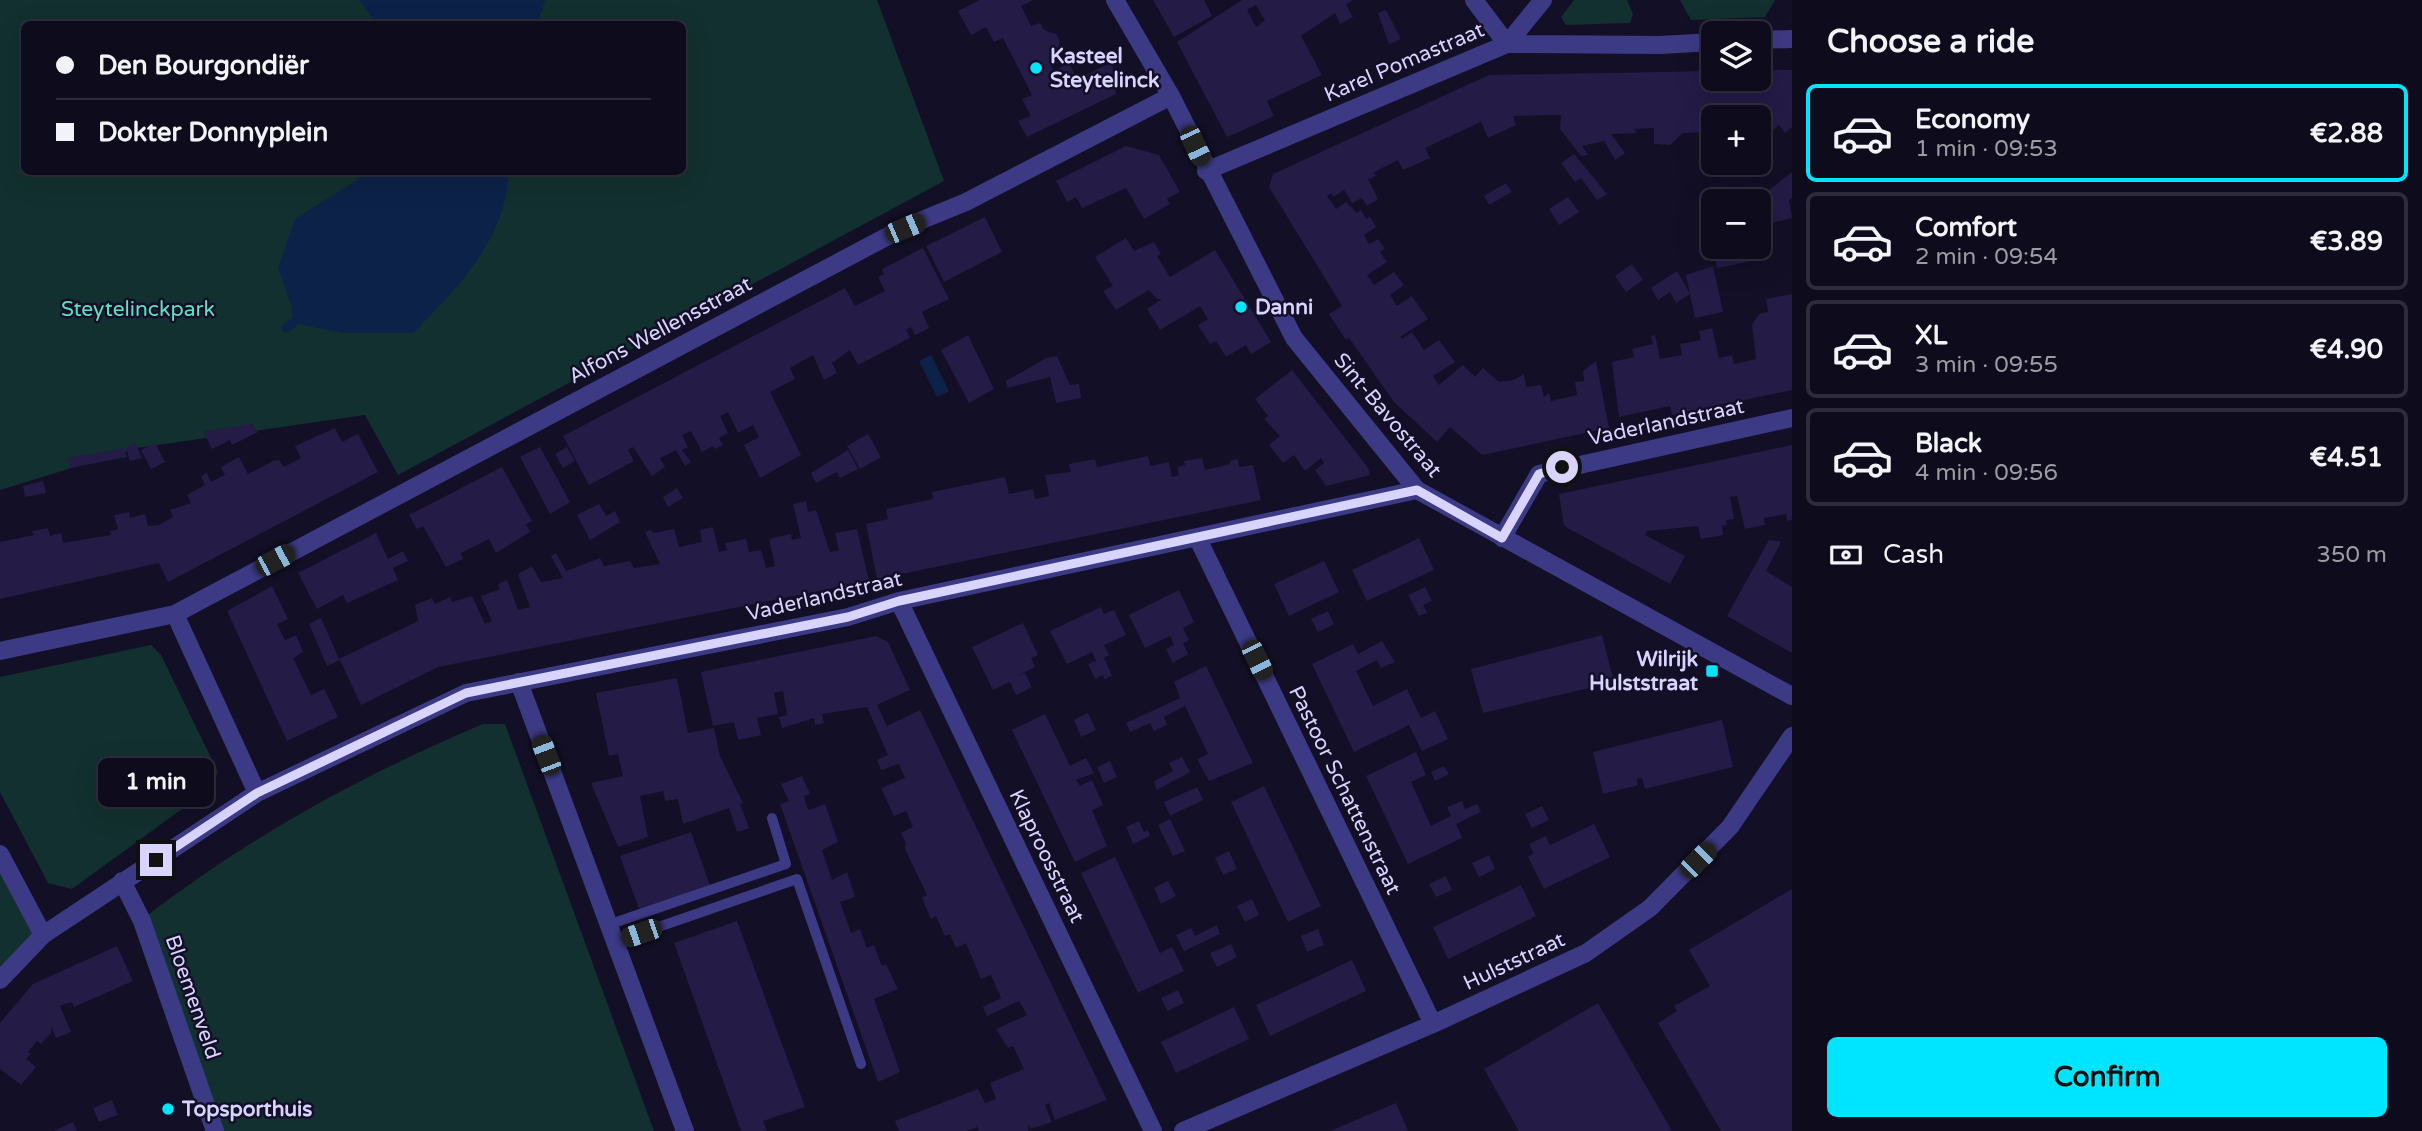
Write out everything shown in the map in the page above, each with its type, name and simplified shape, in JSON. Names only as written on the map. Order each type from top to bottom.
[{"type":"street","name":"Sint-Bavostraat","points":[[1115,0],[1171,96],[1206,171],[1294,338],[1417,490],[1792,696]]},
{"type":"street","points":[[1474,0],[1507,44],[1543,0]]},
{"type":"street","points":[[1771,39],[1792,38]]},
{"type":"street","name":"Karel Pomastraat","points":[[1206,171],[1507,44],[1660,46],[1701,44]]},
{"type":"street","name":"Alfons Wellensstraat","points":[[0,651],[175,614],[905,228],[966,202],[1171,96]]},
{"type":"street","name":"Vaderlandstraat","points":[[1502,538],[1539,474],[1792,418]]},
{"type":"street","name":"Vaderlandstraat","points":[[0,980],[43,935],[257,793],[466,693],[848,617],[899,601],[1417,490]]},
{"type":"street","name":"Pastoor Schattenstraat","points":[[1198,539],[1433,1024]]},
{"type":"street","name":"Klaproosstraat","points":[[899,601],[1153,1131]]},
{"type":"street","points":[[175,614],[257,793]]},
{"type":"street","points":[[519,682],[685,1131]]},
{"type":"street","name":"Hulststraat","points":[[1183,1131],[1433,1024],[1586,953],[1650,908],[1730,828],[1792,736]]},
{"type":"street","points":[[0,854],[43,935]]},
{"type":"street","name":"Bloemenveld","points":[[122,881],[142,921],[215,1131]]},
{"type":"lane","points":[[612,933],[786,864],[772,818]]},
{"type":"lane","points":[[612,933],[797,879],[861,1064]]},
{"type":"green space","name":"Steytelinckpark","points":[[0,0],[877,0],[944,181],[398,475],[365,415],[137,448],[0,490]]},
{"type":"green space","points":[[1574,0],[1627,0],[1633,14],[1630,23],[1566,25],[1561,17]]},
{"type":"green space","points":[[1680,0],[1775,0],[1765,17],[1691,20]]},
{"type":"green space","points":[[151,645],[161,655],[218,772],[211,788],[72,889],[48,883],[0,792],[0,677]]},
{"type":"green space","points":[[483,724],[505,724],[654,1131],[222,1131],[145,917],[225,860],[350,786]]},
{"type":"green space","points":[[0,854],[43,935],[0,980]]},
{"type":"water","points":[[359,0],[545,0],[539,21],[374,21]]},
{"type":"water","points":[[365,175],[508,175],[506,196],[499,219],[477,261],[413,333],[343,333],[293,323],[292,307],[278,268],[295,219]]},
{"type":"water","points":[[931,355],[949,391],[937,397],[919,361]]},
{"type":"building","name":"Kasteel Steytelinck","points":[[980,0],[1033,0],[1021,6],[1031,26],[1040,23],[1044,30],[1056,34],[1060,41],[1056,53],[1060,62],[1051,66],[1054,71],[1069,63],[1077,79],[1112,62],[1116,94],[1027,137],[1018,121],[1031,116],[1022,99],[1032,95],[1003,38],[994,42],[986,27],[971,35],[958,11]]},
{"type":"building","points":[[1153,0],[1204,0],[1212,16],[1174,37]]},
{"type":"building","points":[[1242,0],[1353,0],[1346,4],[1353,17],[1340,24],[1335,13],[1301,36],[1322,75],[1267,101],[1274,116],[1227,137],[1177,42]],"holes":[[[1256,5],[1265,21],[1256,27],[1247,10]]]},
{"type":"building","points":[[1386,10],[1401,39],[1389,44],[1378,13]]},
{"type":"building","points":[[1771,70],[1792,70],[1792,127],[1785,133],[1779,125],[1771,132],[1771,105],[1701,105],[1701,132],[1683,133],[1670,145],[1654,144],[1654,128],[1634,129],[1637,133],[1611,134],[1625,153],[1615,160],[1604,141],[1582,146],[1588,155],[1581,156],[1560,129],[1561,115],[1513,116],[1516,125],[1488,138],[1481,122],[1425,148],[1430,158],[1403,170],[1398,160],[1374,172],[1376,176],[1368,179],[1378,199],[1367,206],[1362,198],[1352,203],[1344,190],[1333,197],[1331,193],[1327,196],[1336,209],[1346,202],[1357,213],[1361,210],[1366,219],[1370,217],[1376,227],[1364,235],[1369,244],[1378,239],[1385,249],[1380,252],[1387,262],[1367,275],[1374,285],[1394,272],[1404,285],[1390,295],[1397,306],[1412,296],[1428,319],[1400,337],[1402,339],[1412,332],[1424,350],[1439,340],[1455,362],[1433,376],[1439,385],[1463,365],[1475,377],[1483,368],[1499,382],[1513,380],[1524,374],[1526,387],[1541,385],[1544,397],[1549,393],[1551,401],[1577,395],[1575,382],[1584,381],[1583,371],[1596,361],[1609,428],[1482,455],[1450,427],[1437,442],[1394,402],[1329,314],[1342,306],[1269,187],[1273,174],[1489,75],[1701,71],[1701,91],[1771,91]]},
{"type":"building","points":[[1126,146],[1159,155],[1180,192],[1167,199],[1170,204],[1144,219],[1126,188],[1082,208],[1076,197],[1067,202],[1056,181]]},
{"type":"building","points":[[1574,154],[1607,194],[1597,200],[1581,178],[1575,182],[1561,163]]},
{"type":"building","points":[[1792,172],[1792,198],[1789,200],[1792,218],[1771,223],[1770,189]]},
{"type":"building","points":[[1506,183],[1512,192],[1489,205],[1484,196]]},
{"type":"building","points":[[1568,197],[1579,212],[1559,225],[1549,209]]},
{"type":"building","points":[[985,217],[1002,252],[944,282],[926,246]]},
{"type":"building","points":[[1126,238],[1134,251],[1154,242],[1161,254],[1157,256],[1170,277],[1215,250],[1271,342],[1251,354],[1246,345],[1226,357],[1216,341],[1210,344],[1198,325],[1208,319],[1200,306],[1160,330],[1147,309],[1162,299],[1157,299],[1149,290],[1116,310],[1103,291],[1113,286],[1095,257]]},
{"type":"building","points":[[923,248],[949,299],[922,312],[929,328],[915,335],[911,327],[906,330],[910,338],[858,365],[850,350],[832,363],[837,373],[824,380],[813,355],[790,368],[795,379],[770,392],[801,455],[760,478],[744,445],[759,437],[753,425],[738,433],[728,412],[720,416],[728,433],[719,438],[723,445],[715,449],[713,446],[702,452],[691,431],[682,435],[688,447],[682,450],[691,462],[685,466],[676,450],[660,458],[665,467],[652,476],[633,447],[628,450],[634,461],[589,485],[563,436],[845,288],[855,306],[885,291],[878,277],[884,274],[882,269]]},
{"type":"building","points":[[1715,259],[1757,260],[1717,268]]},
{"type":"building","points":[[1632,264],[1643,280],[1626,292],[1615,276]]},
{"type":"building","points":[[1713,266],[1723,312],[1695,318],[1686,275]]},
{"type":"building","points":[[1677,271],[1690,294],[1676,303],[1670,292],[1658,300],[1651,288]]},
{"type":"building","points":[[1792,294],[1792,390],[1672,415],[1670,406],[1619,417],[1612,362],[1634,357],[1632,349],[1653,344],[1651,336],[1655,335],[1660,359],[1682,355],[1680,344],[1701,340],[1699,331],[1712,328],[1719,358],[1732,355],[1734,364],[1756,359],[1752,325],[1759,314],[1768,312],[1766,299]]},
{"type":"building","points":[[968,335],[994,389],[969,403],[941,350]]},
{"type":"building","points":[[1057,356],[1070,385],[1079,384],[1081,398],[1056,403],[1050,377],[1007,388],[1006,381],[1046,358]]},
{"type":"building","points":[[1292,370],[1369,469],[1370,475],[1326,486],[1315,470],[1324,463],[1321,458],[1305,471],[1294,455],[1283,463],[1269,445],[1280,436],[1264,419],[1268,416],[1255,399]]},
{"type":"building","points":[[253,424],[258,432],[232,445],[230,440],[212,449],[203,431]]},
{"type":"building","points":[[335,428],[342,442],[358,434],[378,472],[168,582],[159,563],[0,599],[0,542],[34,535],[32,531],[48,528],[50,536],[61,533],[63,543],[111,535],[110,531],[118,529],[114,515],[129,512],[130,518],[145,514],[148,526],[159,525],[173,517],[170,510],[191,503],[187,495],[205,485],[201,476],[207,473],[211,482],[225,475],[221,467],[239,457],[248,474],[273,461],[279,460],[284,467],[301,458],[295,446]]},
{"type":"building","points":[[868,434],[881,457],[860,469],[847,446]]},
{"type":"building","points":[[135,443],[142,458],[130,461],[126,448]]},
{"type":"building","points":[[155,443],[165,462],[151,469],[141,450]]},
{"type":"building","points":[[1792,445],[1792,520],[1787,521],[1786,514],[1764,518],[1765,525],[1745,529],[1737,496],[1730,497],[1734,519],[1726,520],[1727,525],[1722,526],[1723,535],[1701,539],[1698,526],[1647,531],[1645,535],[1685,556],[1670,584],[1564,526],[1559,494]]},
{"type":"building","points":[[540,447],[570,502],[550,514],[520,457]]},
{"type":"building","points":[[567,447],[575,461],[563,468],[555,454]]},
{"type":"building","points":[[124,448],[127,457],[70,468],[68,458]]},
{"type":"building","points":[[848,450],[858,469],[840,478],[837,472],[816,483],[811,473]]},
{"type":"building","points":[[1148,456],[1150,466],[1169,462],[1172,477],[1179,475],[1177,467],[1185,465],[1184,461],[1202,458],[1205,470],[1230,464],[1230,461],[1238,459],[1239,467],[1253,465],[1261,500],[877,579],[866,524],[888,519],[886,509],[933,499],[932,492],[1005,477],[1009,494],[1033,489],[1035,499],[1049,496],[1045,475],[1071,472],[1069,464],[1095,459],[1097,467]]},
{"type":"building","points":[[502,467],[532,521],[526,524],[530,532],[496,553],[489,539],[461,553],[463,559],[446,567],[423,526],[417,529],[409,515]]},
{"type":"building","points":[[43,481],[46,493],[25,497],[23,486]]},
{"type":"building","points":[[677,488],[683,498],[668,507],[663,497]]},
{"type":"building","points":[[806,501],[808,512],[816,510],[830,552],[839,550],[835,533],[857,529],[869,581],[438,667],[361,705],[340,660],[327,666],[309,624],[321,618],[339,659],[418,621],[415,605],[432,598],[435,604],[450,597],[452,602],[472,596],[485,624],[492,621],[481,596],[500,589],[498,584],[507,580],[518,610],[530,607],[518,574],[532,566],[541,582],[563,578],[551,556],[556,553],[566,571],[600,558],[604,566],[630,561],[634,568],[660,564],[645,532],[650,530],[654,533],[674,529],[679,547],[702,542],[700,530],[713,527],[719,552],[727,550],[725,543],[746,539],[749,552],[761,550],[766,568],[775,566],[769,539],[791,534],[792,540],[801,538],[793,504]]},
{"type":"building","points":[[599,504],[606,516],[615,511],[620,522],[590,540],[577,515]]},
{"type":"building","points":[[376,533],[388,559],[403,551],[408,561],[393,568],[398,580],[347,603],[343,595],[317,609],[298,573]]},
{"type":"building","points":[[1419,538],[1434,570],[1367,601],[1352,570]]},
{"type":"building","points":[[1769,540],[1781,542],[1766,571],[1792,587],[1792,653],[1727,616]]},
{"type":"building","points":[[1324,561],[1339,592],[1289,616],[1274,584]]},
{"type":"building","points":[[272,586],[288,619],[277,624],[285,640],[296,635],[303,652],[293,658],[311,695],[324,689],[338,717],[287,741],[227,611]]},
{"type":"building","points":[[1425,587],[1432,601],[1423,605],[1427,613],[1419,616],[1408,595]]},
{"type":"building","points":[[1179,590],[1194,622],[1183,628],[1189,640],[1183,643],[1188,654],[1173,663],[1166,649],[1174,645],[1170,636],[1145,648],[1129,615]]},
{"type":"building","points":[[1101,607],[1104,614],[1114,610],[1126,635],[1104,645],[1109,655],[1104,658],[1112,676],[1104,679],[1103,675],[1095,679],[1088,664],[1096,661],[1092,652],[1067,664],[1050,631]]},
{"type":"building","points":[[1328,611],[1334,624],[1318,632],[1311,619]]},
{"type":"building","points":[[1023,623],[1038,655],[1031,658],[1035,667],[1017,676],[1025,673],[1032,687],[1016,695],[1010,682],[993,690],[972,647]]},
{"type":"building","points":[[1602,635],[1614,682],[1483,713],[1471,669]]},
{"type":"building","points":[[876,636],[888,642],[910,690],[877,705],[887,726],[920,710],[1107,1100],[1055,1120],[1049,1103],[1045,1105],[1052,1122],[1031,1129],[1029,1124],[1028,1131],[979,1131],[977,1127],[966,1131],[899,1131],[895,1121],[978,1089],[985,1103],[996,1099],[990,1083],[1024,1069],[1013,1046],[1008,1048],[996,1029],[1027,1015],[1019,1001],[987,1016],[983,1007],[1001,998],[991,975],[981,979],[966,943],[956,948],[950,934],[945,936],[936,916],[931,919],[922,898],[927,895],[905,849],[906,843],[901,833],[913,827],[906,811],[894,816],[881,788],[905,778],[899,764],[881,770],[877,760],[888,755],[867,707],[822,714],[824,723],[815,725],[814,718],[782,728],[779,717],[787,715],[783,691],[774,693],[778,714],[757,718],[761,735],[738,740],[734,722],[713,726],[701,672]]},
{"type":"building","points":[[1382,641],[1395,662],[1381,668],[1377,660],[1356,671],[1373,706],[1407,689],[1421,718],[1435,711],[1448,739],[1422,751],[1409,725],[1354,752],[1312,664],[1353,644],[1358,654]]},
{"type":"building","points":[[1206,666],[1253,763],[1209,781],[1197,759],[1208,754],[1185,706],[1164,717],[1167,725],[1154,731],[1150,723],[1130,732],[1126,723],[1180,698],[1174,682]]},
{"type":"building","points":[[677,678],[688,733],[714,728],[720,756],[743,803],[740,804],[749,828],[737,832],[729,808],[683,824],[678,799],[665,801],[663,791],[640,796],[648,837],[618,847],[591,783],[623,776],[618,754],[609,756],[596,693]]},
{"type":"building","points":[[1088,713],[1096,730],[1081,737],[1074,720]]},
{"type":"building","points":[[1045,714],[1070,766],[1086,758],[1094,773],[1076,780],[1080,786],[1092,780],[1103,805],[1092,810],[1107,846],[1075,862],[1012,730]]},
{"type":"building","points":[[1722,720],[1733,767],[1645,789],[1642,778],[1637,779],[1638,785],[1603,794],[1593,752]]},
{"type":"building","points":[[1416,752],[1426,775],[1411,782],[1431,826],[1451,816],[1447,807],[1462,801],[1465,809],[1477,804],[1481,812],[1456,824],[1462,838],[1408,864],[1366,776]]},
{"type":"building","points":[[1182,757],[1190,772],[1157,790],[1154,781],[1173,771],[1169,763]]},
{"type":"building","points":[[1110,761],[1117,777],[1104,783],[1097,767]]},
{"type":"building","points":[[1444,766],[1449,774],[1435,781],[1431,772]]},
{"type":"building","points":[[802,776],[810,794],[804,796],[808,810],[825,804],[838,842],[822,850],[832,880],[847,872],[855,897],[840,902],[851,933],[860,929],[867,948],[874,945],[882,966],[886,964],[898,989],[874,999],[900,1072],[878,1082],[780,804],[789,801],[781,784]]},
{"type":"building","points":[[1264,786],[1321,906],[1288,922],[1231,802]]},
{"type":"building","points":[[1197,787],[1203,800],[1170,816],[1164,802]]},
{"type":"building","points":[[1542,806],[1549,820],[1532,828],[1525,814]]},
{"type":"building","points":[[1170,819],[1185,851],[1173,856],[1158,825]]},
{"type":"building","points":[[1139,821],[1144,832],[1148,830],[1150,836],[1133,844],[1126,827]]},
{"type":"building","points":[[1594,824],[1610,857],[1544,889],[1528,857],[1534,853],[1529,844],[1546,836],[1550,845]]},
{"type":"building","points":[[691,832],[710,886],[639,909],[620,856]]},
{"type":"building","points":[[1229,851],[1237,869],[1223,875],[1215,858]]},
{"type":"building","points":[[1489,855],[1495,869],[1479,877],[1472,863]]},
{"type":"building","points":[[1115,857],[1160,953],[1172,947],[1184,971],[1138,993],[1081,873]]},
{"type":"building","points":[[1446,876],[1452,890],[1436,897],[1429,884]]},
{"type":"building","points":[[1168,881],[1176,896],[1161,904],[1154,888]]},
{"type":"building","points":[[1521,885],[1536,916],[1448,959],[1433,927]]},
{"type":"building","points":[[1792,889],[1792,1131],[1721,1131],[1658,1023],[1677,1011],[1674,1006],[1710,986],[1689,950]]},
{"type":"building","points":[[1252,899],[1259,915],[1245,922],[1237,906]]},
{"type":"building","points":[[737,921],[805,1107],[763,1121],[767,1131],[741,1131],[674,943]]},
{"type":"building","points":[[1217,925],[1220,934],[1184,951],[1176,935],[1191,928],[1195,936]]},
{"type":"building","points":[[1318,929],[1324,945],[1307,952],[1301,936]]},
{"type":"building","points":[[1231,944],[1237,957],[1217,967],[1210,953]]},
{"type":"building","points":[[117,946],[133,981],[74,1007],[72,1002],[60,1006],[71,1032],[56,1038],[51,1026],[51,1033],[41,1044],[37,1041],[28,1052],[31,1054],[26,1059],[36,1067],[21,1085],[0,1069],[0,1023],[33,984]]},
{"type":"building","points":[[1352,960],[1366,991],[1270,1036],[1256,1005]]},
{"type":"building","points":[[1178,990],[1184,1003],[1167,1011],[1161,998]]},
{"type":"building","points":[[1598,1003],[1672,1131],[1519,1131],[1484,1069]]},
{"type":"building","points":[[1234,1007],[1249,1039],[1176,1073],[1161,1042]]},
{"type":"building","points":[[112,1100],[118,1115],[99,1122],[93,1108]]},
{"type":"building","points":[[1396,1103],[1408,1131],[1330,1131]]},
{"type":"building","points":[[73,1122],[77,1131],[53,1131]]},
{"type":"waterway","points":[[286,328],[293,323]]},
{"type":"place","name":"Kasteel Steytelinck","points":[[1036,68]]},
{"type":"place","name":"Danni","points":[[1241,307]]},
{"type":"place","name":"Wilrijk Hulststraat","points":[[1712,671]]},
{"type":"place","name":"Topsporthuis","points":[[168,1109]]},
{"type":"route","points":[[156,860],[257,793],[466,693],[848,617],[899,601],[1417,490],[1502,538],[1539,474],[1562,467]]}]
